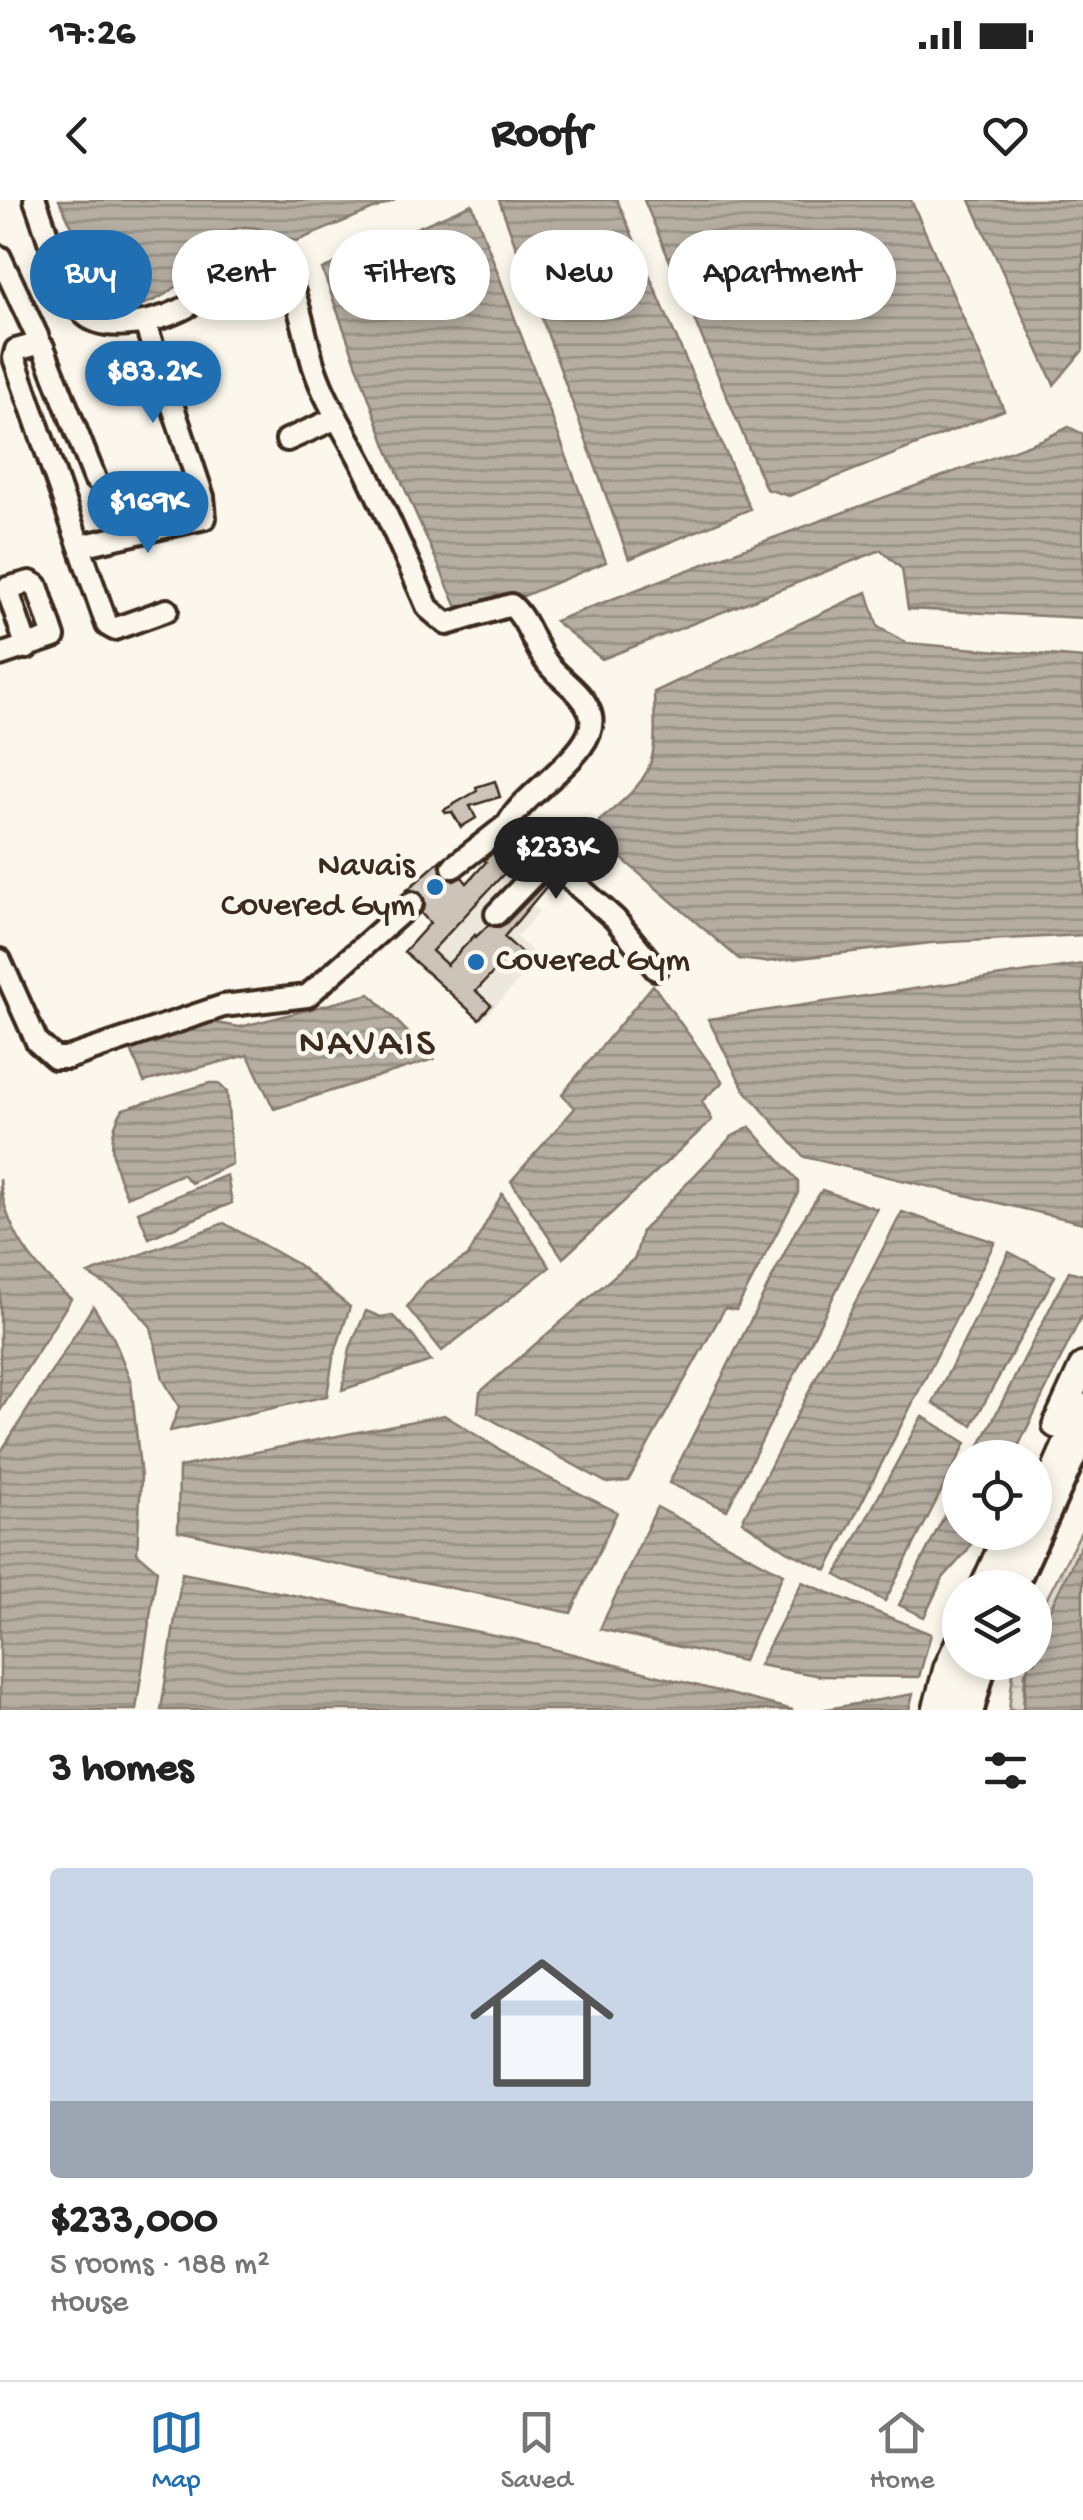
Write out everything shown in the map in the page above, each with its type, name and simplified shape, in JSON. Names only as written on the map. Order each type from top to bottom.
[{"type":"main road","points":[[1049,1440],[1083,1366]]},
{"type":"main road","points":[[1052,1476],[1083,1407]]},
{"type":"main road","points":[[936,1710],[958,1680]]},
{"type":"main road","points":[[957,1710],[964,1680]]},
{"type":"street","points":[[35,200],[70,293],[81,311],[101,324],[145,323],[192,304],[209,276],[258,256],[271,259],[285,270],[318,381],[435,618],[455,624],[512,605],[546,661],[590,711],[592,723],[584,745],[520,806],[508,824],[453,867]]},
{"type":"street","points":[[0,257],[37,342],[43,347],[96,479]]},
{"type":"street","points":[[80,546],[205,518],[202,496],[145,323]]},
{"type":"street","points":[[37,342],[16,350],[14,358],[110,628],[167,610]]},
{"type":"street","points":[[287,440],[337,418]]},
{"type":"street","points":[[0,655],[27,648]]},
{"type":"street","points":[[508,824],[615,918],[656,970]]},
{"type":"street","points":[[496,914],[548,861]]},
{"type":"street","points":[[0,960],[37,1042],[55,1058],[68,1058],[223,1006],[307,996],[412,902]]},
{"type":"street","points":[[1024,1570],[1083,1438]]},
{"type":"street","points":[[969,1680],[972,1710]]},
{"type":"shaded area","points":[[59,200],[395,200],[309,236],[309,230],[244,227],[172,230],[172,289],[152,301],[152,230],[74,230]]},
{"type":"shaded area","points":[[499,200],[617,200],[630,230],[510,230]]},
{"type":"shaded area","points":[[644,200],[911,200],[1004,410],[789,496],[766,489],[695,320],[896,320],[896,230],[668,230],[668,257]]},
{"type":"shaded area","points":[[970,200],[1083,200],[1083,350],[1054,385]]},
{"type":"shaded area","points":[[472,204],[482,230],[412,230]]},
{"type":"shaded area","points":[[490,252],[510,306],[510,320],[515,320],[606,562],[463,621],[387,448],[341,320],[490,320]]},
{"type":"shaded area","points":[[329,266],[329,288],[322,269]]},
{"type":"shaded area","points":[[648,272],[750,509],[629,559],[542,320],[648,320]]},
{"type":"shaded area","points":[[1069,427],[1083,434],[1083,618],[908,609],[902,569],[881,550],[602,659],[555,621],[1044,439]]},
{"type":"shaded area","points":[[867,592],[878,627],[907,643],[1083,658],[1083,935],[931,943],[765,962],[739,959],[600,840],[599,821],[633,791],[649,766],[655,736],[654,692]]},
{"type":"shaded area","points":[[485,863],[539,912],[516,937],[539,958],[481,1022],[404,952]]},
{"type":"shaded area","points":[[1083,964],[1083,1223],[804,1157],[744,1089],[708,1019]]},
{"type":"shaded area","points":[[653,985],[723,1082],[702,1101],[712,1120],[563,1258],[511,1181],[575,1108],[562,1094]]},
{"type":"shaded area","points":[[370,994],[434,1059],[274,1109],[248,1055],[144,1082],[131,1050],[209,1022],[240,1027]]},
{"type":"shaded area","points":[[218,1083],[227,1092],[232,1164],[191,1183],[182,1174],[127,1197],[112,1142],[123,1109]]},
{"type":"shaded area","points":[[750,1127],[798,1181],[798,1193],[736,1310],[725,1308],[628,1481],[607,1483],[478,1412],[480,1392],[635,1258],[642,1231],[731,1137]]},
{"type":"shaded area","points":[[227,1175],[232,1203],[149,1238],[138,1212]]},
{"type":"shaded area","points":[[0,1179],[8,1215],[23,1246],[71,1299],[0,1411]]},
{"type":"shaded area","points":[[822,1190],[877,1209],[727,1510],[669,1483],[796,1230]]},
{"type":"shaded area","points":[[502,1194],[550,1267],[442,1351],[407,1307],[426,1282],[468,1256]]},
{"type":"shaded area","points":[[902,1212],[995,1242],[827,1570],[787,1551],[742,1521]]},
{"type":"shaded area","points":[[224,1223],[297,1264],[350,1307],[333,1358],[327,1396],[170,1431],[179,1407],[163,1379],[151,1327],[124,1296],[88,1274]]},
{"type":"shaded area","points":[[1009,1252],[1055,1276],[972,1425],[933,1403]]},
{"type":"shaded area","points":[[1069,1271],[1083,1275],[1083,1313],[1021,1440],[983,1440]]},
{"type":"shaded area","points":[[93,1306],[114,1339],[131,1382],[141,1478],[137,1553],[157,1570],[136,1710],[0,1710],[0,1453]]},
{"type":"shaded area","points":[[366,1311],[381,1317],[392,1315],[431,1361],[342,1390],[350,1348]]},
{"type":"shaded area","points":[[444,1415],[531,1469],[617,1512],[571,1613],[178,1531],[179,1467]]},
{"type":"shaded area","points":[[922,1416],[961,1440],[942,1440],[942,1490],[885,1601],[836,1575]]},
{"type":"shaded area","points":[[657,1507],[783,1574],[743,1661],[600,1629]]},
{"type":"shaded area","points":[[942,1520],[942,1550],[968,1550],[950,1570],[942,1570],[942,1580],[924,1617],[899,1605]]},
{"type":"shaded area","points":[[1083,1541],[1083,1710],[1023,1710],[1026,1680],[1052,1680],[1052,1605]]},
{"type":"shaded area","points":[[182,1573],[514,1639],[793,1710],[161,1710]]},
{"type":"shaded area","points":[[802,1582],[931,1634],[919,1677],[821,1676],[759,1665]]},
{"type":"shaded area","points":[[913,1694],[909,1710],[821,1710]]},
{"type":"green space","points":[[1083,1528],[1083,1586],[1052,1634],[1052,1588]]},
{"type":"green space","points":[[1012,1680],[1025,1680],[1023,1710],[1009,1710]]},
{"type":"building","points":[[495,781],[500,797],[470,806],[476,818],[461,827],[452,812],[444,810],[477,791],[476,787]]},
{"type":"building","points":[[507,842],[528,860],[518,871],[512,865],[432,951],[447,965],[475,935],[488,925],[505,924],[551,881],[504,937],[525,956],[514,968],[505,960],[476,991],[491,1005],[479,1019],[404,952],[430,923],[421,913],[425,906],[423,895],[407,890],[443,858],[439,868],[443,876],[454,881],[462,877],[467,883],[484,860]]},
{"type":"tunnel","points":[[412,903],[453,867]]},
{"type":"place","name":"Navais Covered Gym","points":[[435,887]]},
{"type":"place","name":"Covered Gym","points":[[476,962]]},
{"type":"district","name":"NAVAIS","points":[[368,1045]]}]
